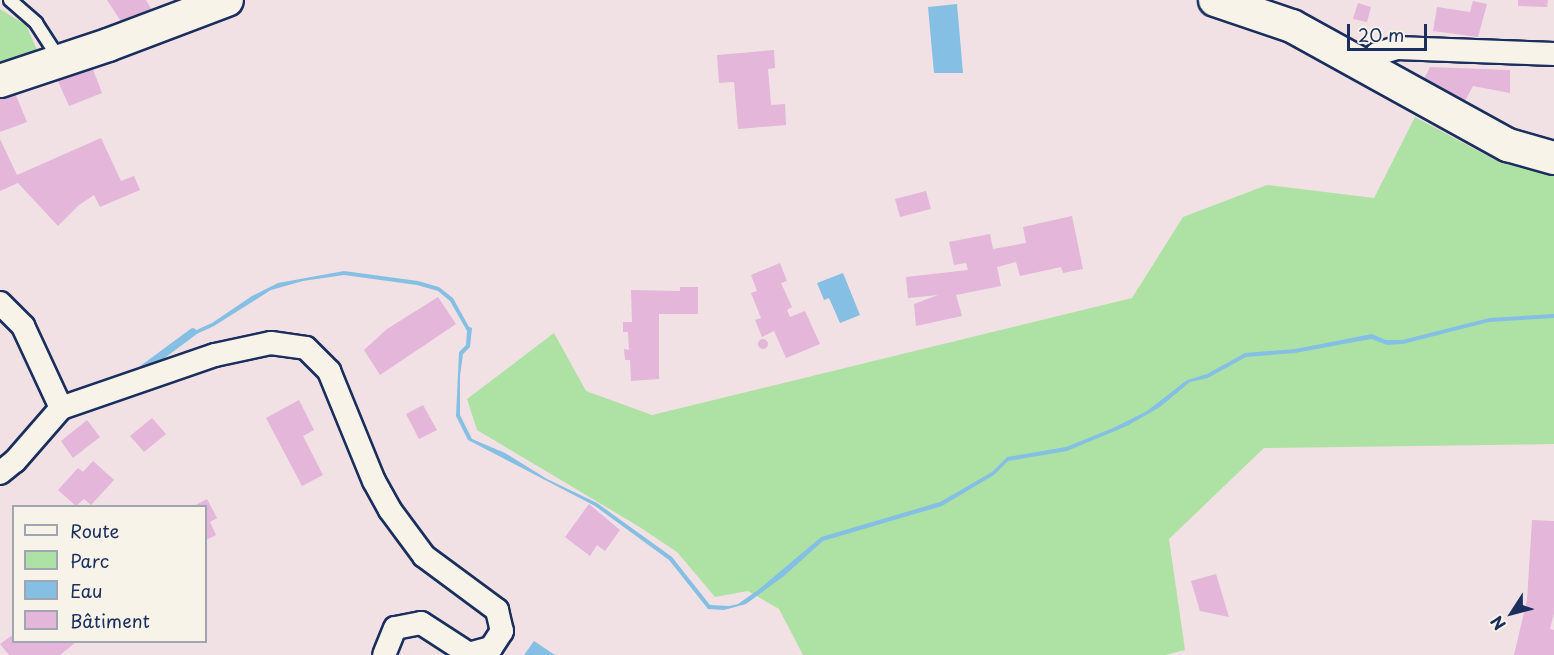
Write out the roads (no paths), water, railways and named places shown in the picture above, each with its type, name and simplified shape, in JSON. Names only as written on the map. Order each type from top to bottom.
[{"type":"main road","points":[[0,81],[61,62],[227,0]]},
{"type":"main road","points":[[1215,0],[1292,26],[1508,144],[1554,158]]},
{"type":"street","points":[[1369,67],[1377,54],[1397,48],[1554,54]]},
{"type":"street","points":[[0,303],[23,326],[61,408]]},
{"type":"street","points":[[0,473],[15,461],[61,408],[215,355],[271,343],[306,348],[329,371],[374,481],[390,510],[424,556],[497,610],[502,631],[491,648],[469,654],[421,623],[395,628],[384,655]]},
{"type":"lane","points":[[10,0],[36,22],[61,62]]},
{"type":"water","points":[[957,4],[963,73],[934,73],[928,7]]},
{"type":"water","points":[[344,271],[418,281],[439,287],[453,298],[469,327],[472,328],[470,347],[463,354],[460,376],[460,415],[472,439],[505,453],[547,479],[597,503],[672,557],[710,605],[729,606],[738,604],[758,590],[821,537],[940,502],[992,472],[1007,457],[1066,447],[1113,428],[1147,411],[1187,380],[1207,374],[1245,353],[1295,349],[1372,334],[1386,340],[1402,340],[1489,318],[1554,314],[1554,318],[1489,322],[1403,344],[1387,345],[1371,339],[1295,353],[1246,357],[1208,378],[1190,382],[1160,407],[1127,426],[1067,451],[1008,461],[994,475],[942,506],[823,541],[784,576],[746,604],[724,610],[708,609],[669,560],[595,506],[468,440],[456,416],[459,352],[466,345],[467,331],[450,301],[438,291],[417,285],[344,275],[303,281],[271,290],[214,326],[188,338],[183,336],[212,323],[252,296],[278,283]]},
{"type":"water","points":[[843,273],[860,315],[840,323],[829,298],[824,300],[817,283]]},
{"type":"water","points":[[534,641],[555,655],[524,655]]},
{"type":"waterway","points":[[143,369],[193,332]]}]
